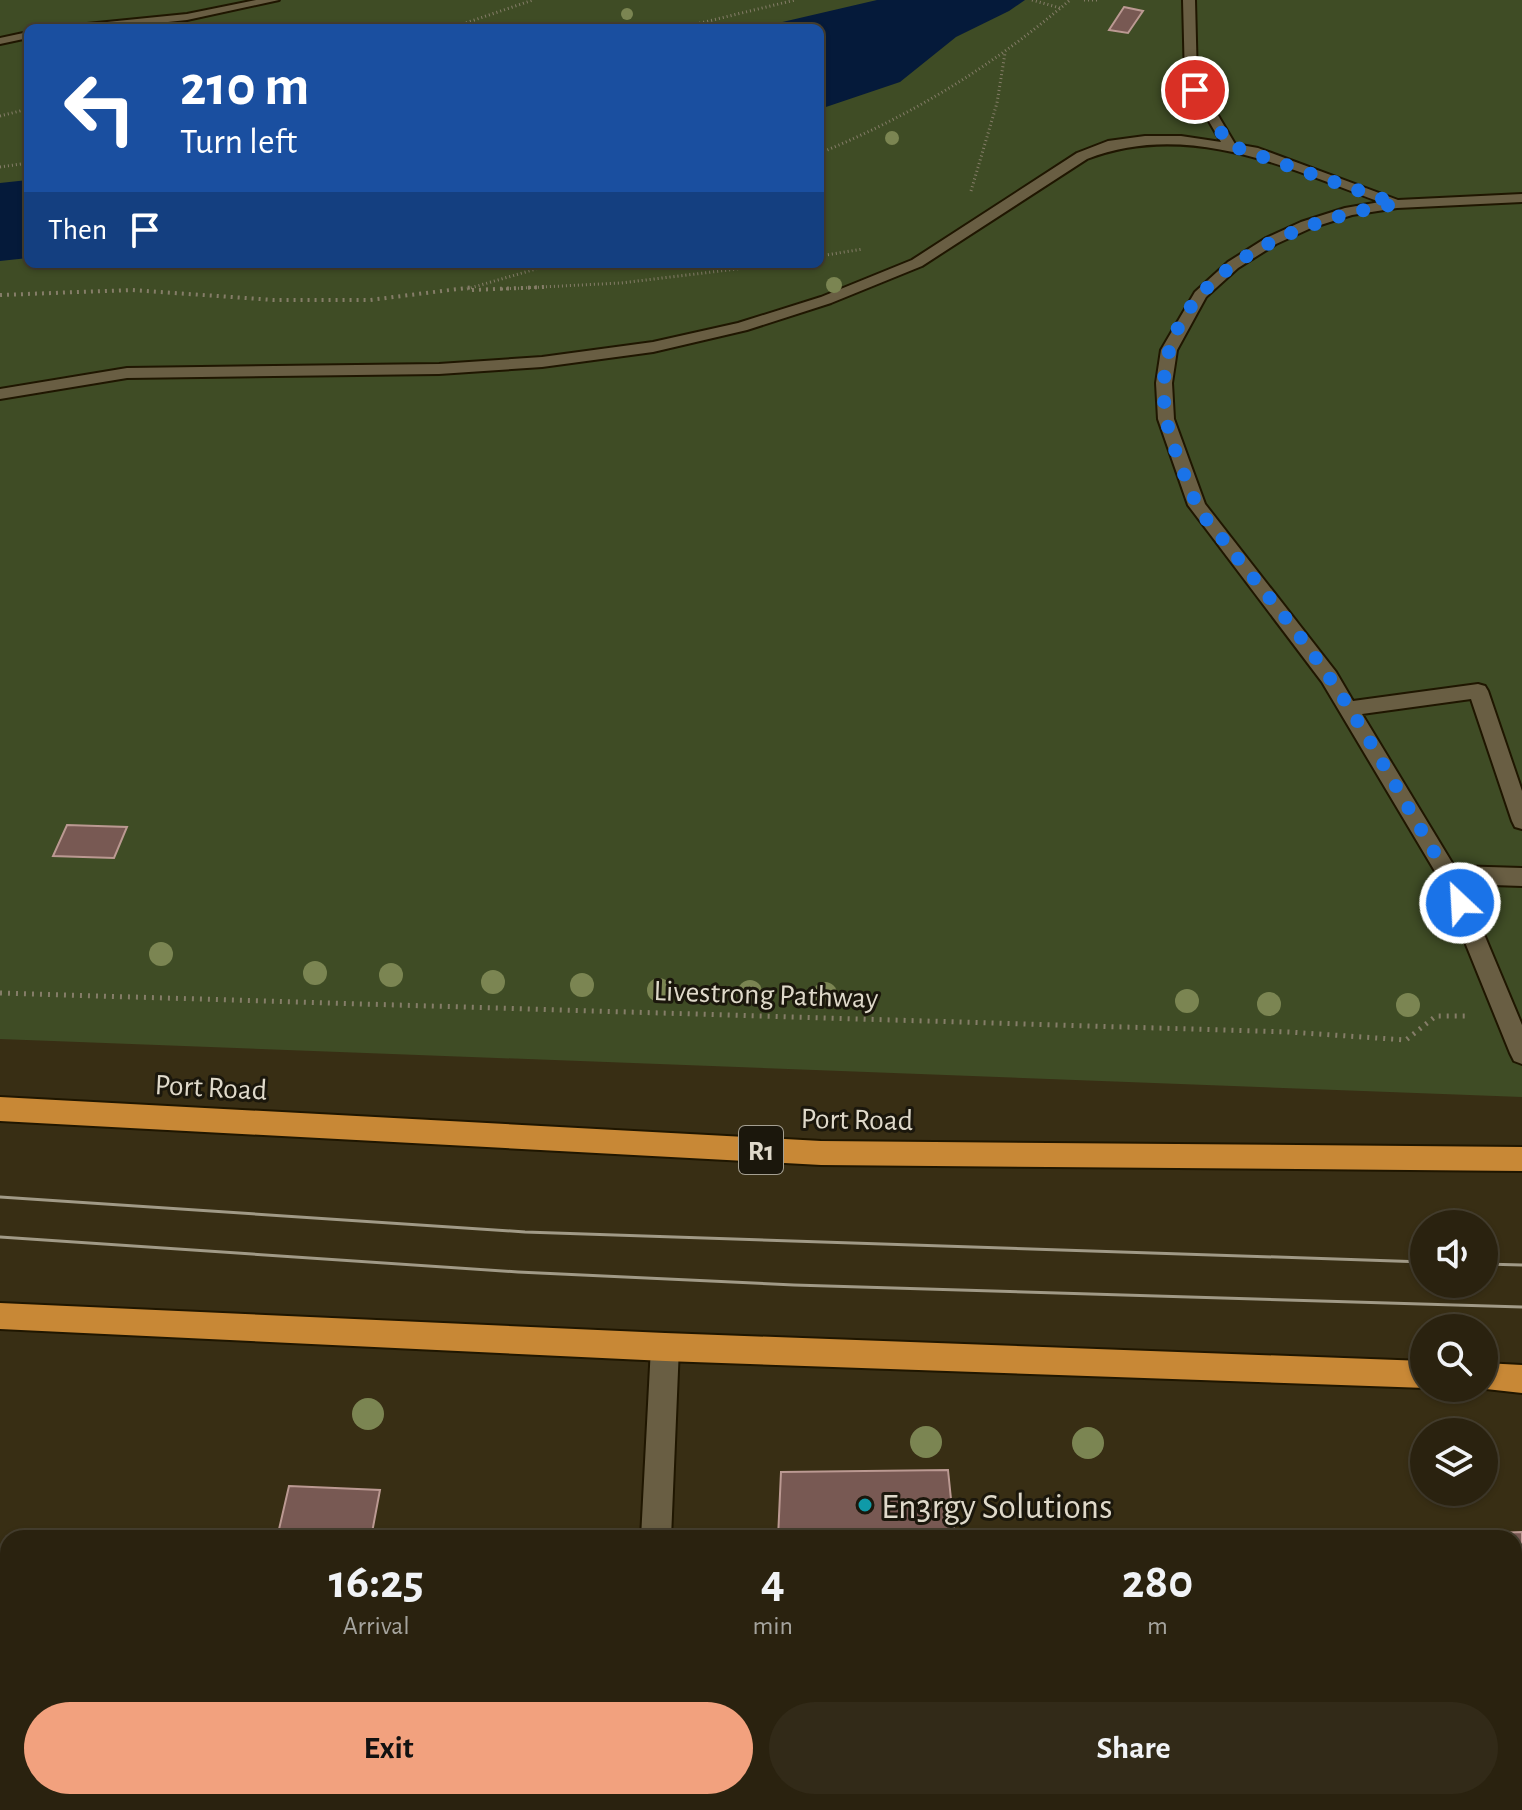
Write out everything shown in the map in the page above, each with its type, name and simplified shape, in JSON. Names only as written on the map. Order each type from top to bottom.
[{"type":"highway","name":"Port Road","points":[[0,1109],[821,1153],[1522,1159]]},
{"type":"highway","points":[[0,1316],[665,1347],[1410,1374]]},
{"type":"highway","points":[[1498,1378],[1522,1379]]},
{"type":"street","points":[[117,24],[187,17],[273,0]]},
{"type":"street","points":[[1189,0],[1191,80],[1229,145]]},
{"type":"street","points":[[0,41],[24,36]]},
{"type":"street","points":[[0,394],[127,373],[439,369],[542,362],[653,347],[742,327],[826,300],[917,263],[1082,156],[1113,144],[1145,140],[1229,145],[1397,204]]},
{"type":"street","points":[[1522,198],[1397,204],[1350,211],[1306,225],[1271,241],[1233,265],[1200,295],[1169,350],[1164,383],[1166,419],[1197,505],[1329,677],[1448,875],[1522,1053]]},
{"type":"street","points":[[1347,709],[1478,691],[1522,821]]},
{"type":"street","points":[[1448,875],[1522,877]]},
{"type":"street","points":[[656,1530],[665,1347]]},
{"type":"path","points":[[463,24],[533,0]]},
{"type":"path","points":[[696,24],[795,0]]},
{"type":"path","points":[[1033,0],[1061,8]]},
{"type":"path","points":[[824,151],[927,106],[1005,53],[1070,0]]},
{"type":"path","points":[[1084,0],[1097,0]]},
{"type":"path","points":[[959,234],[997,103],[1005,53]]},
{"type":"path","points":[[0,116],[24,110]]},
{"type":"path","points":[[0,167],[24,164]]},
{"type":"path","points":[[462,290],[539,268]]},
{"type":"path","points":[[0,295],[132,290],[325,301],[413,297],[462,290],[621,283],[745,268]]},
{"type":"path","name":"Livestrong Pathway","points":[[0,993],[1289,1032],[1406,1040],[1436,1016],[1508,1016]]},
{"type":"green space","points":[[0,0],[1522,0],[1522,1097],[0,1039]]},
{"type":"water","points":[[877,0],[1025,0],[956,37],[900,82],[824,108],[824,24],[774,24]]},
{"type":"water","points":[[24,180],[24,258],[0,261],[0,183]]},
{"type":"building","points":[[1124,7],[1143,11],[1128,33],[1109,30]]},
{"type":"building","points":[[67,825],[127,827],[114,858],[53,856]]},
{"type":"building","name":"En3rgy Solutions","points":[[948,1470],[954,1530],[778,1530],[781,1472]]},
{"type":"building","points":[[289,1486],[380,1490],[372,1530],[279,1530]]},
{"type":"tram line","points":[[0,1197],[525,1232],[1410,1262]]},
{"type":"tram line","points":[[0,1237],[518,1272],[794,1285],[1522,1307]]},
{"type":"tram line","points":[[1498,1264],[1522,1265]]},
{"type":"place","name":"En3rgy Solutions","points":[[865,1505]]},
{"type":"route","points":[[1195,90],[1229,145],[1397,204],[1350,211],[1306,225],[1271,241],[1233,265],[1200,295],[1169,350],[1164,383],[1166,419],[1197,505],[1329,677],[1448,875],[1460,903]]}]
